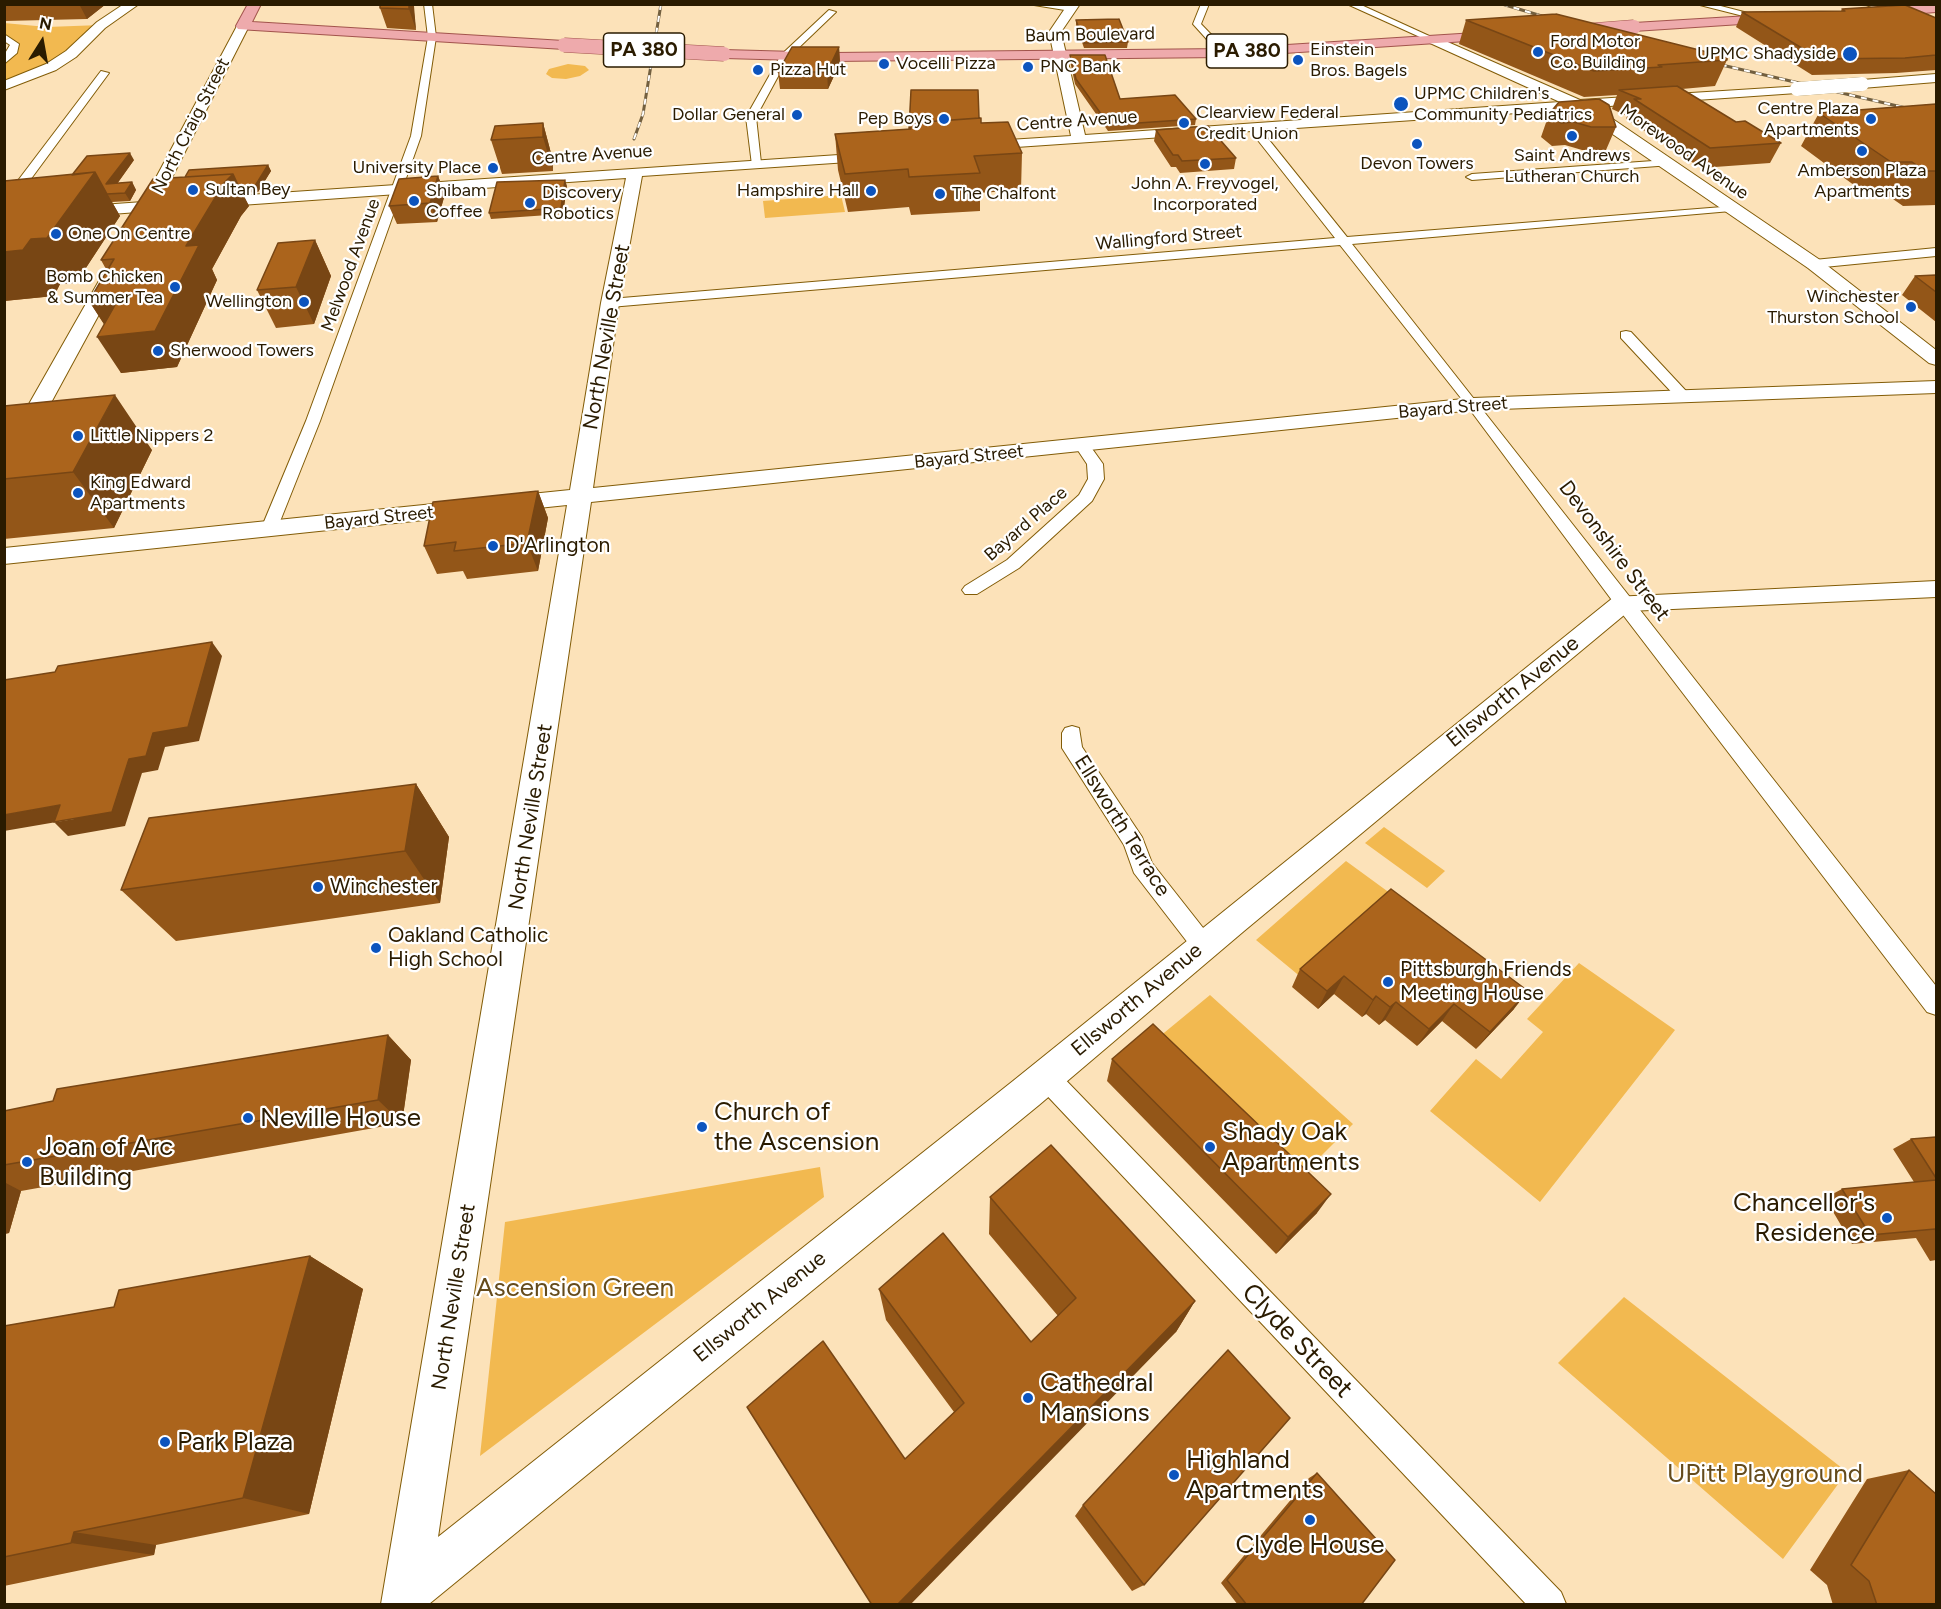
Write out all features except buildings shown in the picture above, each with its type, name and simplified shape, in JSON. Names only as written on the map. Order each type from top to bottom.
[{"type":"main road","points":[[4,86],[57,63],[101,26],[133,4]]},
{"type":"main road","name":"North Craig Street","points":[[136,230],[255,4]]},
{"type":"main road","points":[[1073,6],[1055,32],[1079,140]]},
{"type":"main road","points":[[1853,14],[1936,8]]},
{"type":"main road","points":[[1573,31],[1797,17]]},
{"type":"main road","name":"Baum Boulevard","points":[[243,26],[784,57],[1224,52],[1522,34]]},
{"type":"main road","name":"Morewood Avenue","points":[[1434,40],[1580,104],[1814,264],[1936,359]]},
{"type":"main road","name":"Centre Avenue","points":[[966,148],[1936,78]]},
{"type":"main road","name":"Centre Avenue","points":[[4,217],[895,153]]},
{"type":"main road","name":"North Neville Street","points":[[404,1599],[610,303],[635,172]]},
{"type":"main road","points":[[4,469],[124,253]]},
{"type":"main road","name":"Bayard Street","points":[[4,556],[1473,404],[1936,387]]},
{"type":"main road","points":[[1623,603],[1936,589]]},
{"type":"main road","name":"Ellsworth Avenue","points":[[404,1599],[1046,1077],[1203,945],[1623,603]]},
{"type":"street","name":"Melwood Avenue","points":[[268,529],[313,421],[416,136],[432,37],[428,4]]},
{"type":"street","points":[[1032,4],[1073,6]]},
{"type":"street","points":[[1205,4],[1197,24],[1224,52]]},
{"type":"street","name":"Morewood Avenue","points":[[1351,4],[1434,40]]},
{"type":"street","points":[[1700,4],[1767,19]]},
{"type":"street","points":[[1868,4],[1936,31]]},
{"type":"street","points":[[756,163],[751,117],[784,57],[832,12]]},
{"type":"street","points":[[4,37],[15,44],[14,51],[6,60]]},
{"type":"street","points":[[4,208],[104,73]]},
{"type":"street","name":"Devonshire Street","points":[[1253,127],[1473,404],[1623,603],[1936,1004]]},
{"type":"street","points":[[1472,177],[1667,164]]},
{"type":"street","name":"Wallingford Street","points":[[610,303],[1731,208]]},
{"type":"street","points":[[1814,264],[1936,252]]},
{"type":"street","points":[[1626,335],[1682,395]]},
{"type":"street","name":"Bayard Place","points":[[971,590],[1013,564],[1086,498],[1096,479],[1095,464],[1083,446]]},
{"type":"street","name":"Ellsworth Terrace","points":[[1072,733],[1072,748],[1134,843],[1143,867],[1203,945]]},
{"type":"street","name":"Clyde Street","points":[[1046,1077],[1549,1605]]},
{"type":"green space","points":[[4,23],[47,27],[101,25],[71,54],[5,86],[5,61],[14,51],[10,40],[5,42]]},
{"type":"green space","points":[[568,64],[585,66],[589,70],[580,76],[566,79],[552,78],[546,74],[549,69]]},
{"type":"green space","points":[[841,195],[845,212],[765,218],[763,201]]},
{"type":"green space","points":[[1384,827],[1445,871],[1427,888],[1365,843]]},
{"type":"green space","points":[[1346,861],[1409,907],[1302,978],[1256,940]]},
{"type":"green space","points":[[1579,963],[1675,1030],[1540,1202],[1430,1111],[1476,1059],[1501,1079],[1543,1032],[1527,1019]]},
{"type":"green space","points":[[1210,995],[1353,1124],[1303,1174],[1159,1037]]},
{"type":"green space","name":"Ascension Green","points":[[820,1167],[824,1197],[480,1456],[505,1222]]},
{"type":"green space","name":"UPitt Playground","points":[[1624,1297],[1847,1472],[1783,1559],[1558,1363]]},
{"type":"railway","points":[[634,139],[643,114],[661,4]]},
{"type":"railway","points":[[1502,4],[1555,20]]},
{"type":"railway","points":[[1709,62],[1936,115]]},
{"type":"place","name":"Ford Motor Co. Building","points":[[1538,52]]},
{"type":"place","name":"UPMC Shadyside","points":[[1850,54]]},
{"type":"place","name":"Einstein Bros. Bagels","points":[[1298,60]]},
{"type":"place","name":"Vocelli Pizza","points":[[884,64]]},
{"type":"place","name":"PNC Bank","points":[[1028,67]]},
{"type":"place","name":"Pizza Hut","points":[[758,70]]},
{"type":"place","name":"UPMC Children's Community Pediatrics","points":[[1401,104]]},
{"type":"place","name":"Dollar General","points":[[797,115]]},
{"type":"place","name":"Pep Boys","points":[[944,119]]},
{"type":"place","name":"Centre Plaza Apartments","points":[[1871,119]]},
{"type":"place","name":"Clearview Federal Credit Union","points":[[1184,123]]},
{"type":"place","name":"Saint Andrews Lutheran Church","points":[[1572,136]]},
{"type":"place","name":"Devon Towers","points":[[1417,144]]},
{"type":"place","name":"Amberson Plaza Apartments","points":[[1862,151]]},
{"type":"place","name":"John A. Freyvogel, Incorporated","points":[[1205,164]]},
{"type":"place","name":"University Place","points":[[493,168]]},
{"type":"place","name":"Sultan Bey","points":[[193,190]]},
{"type":"place","name":"Hampshire Hall","points":[[871,191]]},
{"type":"place","name":"The Chalfont","points":[[940,194]]},
{"type":"place","name":"Shibam Coffee","points":[[414,201]]},
{"type":"place","name":"Discovery Robotics","points":[[530,203]]},
{"type":"place","name":"One On Centre","points":[[56,234]]},
{"type":"place","name":"Bomb Chicken & Summer Tea","points":[[175,287]]},
{"type":"place","name":"Wellington","points":[[304,302]]},
{"type":"place","name":"Winchester Thurston School","points":[[1911,307]]},
{"type":"place","name":"Sherwood Towers","points":[[158,351]]},
{"type":"place","name":"Little Nippers 2","points":[[78,436]]},
{"type":"place","name":"King Edward Apartments","points":[[78,493]]},
{"type":"place","name":"D'Arlington","points":[[493,546]]},
{"type":"place","name":"Winchester","points":[[318,887]]},
{"type":"place","name":"Oakland Catholic High School","points":[[376,948]]},
{"type":"place","name":"Pittsburgh Friends Meeting House","points":[[1388,982]]},
{"type":"place","name":"Neville House","points":[[248,1118]]},
{"type":"place","name":"Church of the Ascension","points":[[702,1127]]},
{"type":"place","name":"Shady Oak Apartments","points":[[1210,1147]]},
{"type":"place","name":"Joan of Arc Building","points":[[27,1162]]},
{"type":"place","name":"Chancellor's Residence","points":[[1887,1218]]},
{"type":"place","name":"Cathedral Mansions","points":[[1028,1398]]},
{"type":"place","name":"Park Plaza","points":[[165,1442]]},
{"type":"place","name":"Highland Apartments","points":[[1174,1475]]},
{"type":"place","name":"Clyde House","points":[[1310,1520]]}]
